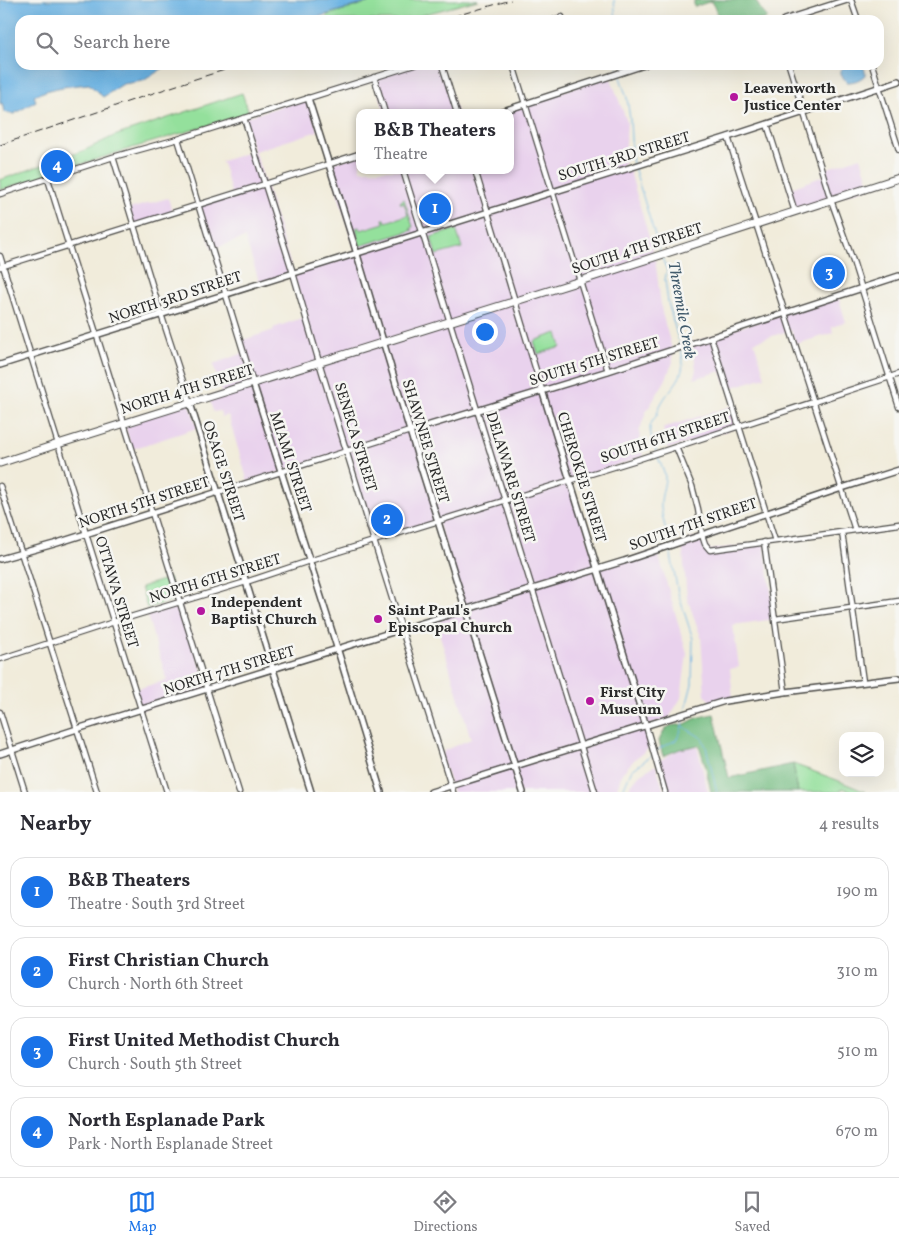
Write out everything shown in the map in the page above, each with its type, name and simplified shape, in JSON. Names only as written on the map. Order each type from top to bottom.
[{"type":"highway","name":"SOUTH 4TH STREET","points":[[383,342],[655,258],[899,178]]},
{"type":"highway","name":"NORTH 4TH STREET","points":[[0,463],[383,342]]},
{"type":"street","points":[[800,15],[849,0],[856,15]]},
{"type":"street","points":[[0,194],[113,157],[178,139],[397,70]]},
{"type":"street","points":[[444,70],[456,109]]},
{"type":"street","points":[[515,70],[608,370]]},
{"type":"street","points":[[509,109],[629,70]]},
{"type":"street","points":[[791,70],[899,407]]},
{"type":"street","points":[[874,70],[899,150]]},
{"type":"street","points":[[374,77],[384,109]]},
{"type":"street","name":"SOUTH 3RD STREET","points":[[357,254],[899,81]]},
{"type":"street","name":"SHAWNEE STREET","points":[[308,98],[523,792]]},
{"type":"street","name":"SENECA STREET","points":[[244,118],[453,792]]},
{"type":"street","points":[[767,124],[795,212]]},
{"type":"street","points":[[728,137],[855,530]]},
{"type":"street","name":"MIAMI STREET","points":[[178,139],[381,792]]},
{"type":"street","points":[[2,267],[356,155]]},
{"type":"street","name":"OSAGE STREET","points":[[113,157],[310,792]]},
{"type":"street","name":"DELAWARE STREET","points":[[404,174],[595,792]]},
{"type":"street","name":"CHEROKEE STREET","points":[[476,174],[665,792]]},
{"type":"street","points":[[48,179],[239,792]]},
{"type":"street","name":"NORTH 3RD STREET","points":[[0,365],[357,254]]},
{"type":"street","name":"OTTAWA STREET","points":[[0,256],[167,792]]},
{"type":"street","name":"SOUTH 5TH STREET","points":[[410,431],[785,314],[899,276]]},
{"type":"street","points":[[711,337],[775,541]]},
{"type":"street","name":"SOUTH 6TH STREET","points":[[438,521],[739,427],[899,374]]},
{"type":"street","name":"NORTH 5TH STREET","points":[[0,559],[86,534],[410,431]]},
{"type":"street","points":[[676,446],[692,486],[702,535],[705,544],[710,550],[899,524]]},
{"type":"street","name":"SOUTH 7TH STREET","points":[[465,609],[682,542],[899,470]]},
{"type":"street","points":[[0,486],[97,792]]},
{"type":"street","name":"NORTH 6TH STREET","points":[[0,659],[438,521]]},
{"type":"street","points":[[842,532],[863,682]]},
{"type":"street","points":[[764,542],[785,692]]},
{"type":"street","points":[[775,618],[899,601]]},
{"type":"street","name":"NORTH 7TH STREET","points":[[0,754],[465,609]]},
{"type":"street","points":[[431,792],[733,699],[899,678]]},
{"type":"street","points":[[0,712],[25,792]]},
{"type":"shaded area","points":[[397,70],[444,70],[456,109],[384,109],[374,77]]},
{"type":"shaded area","points":[[610,76],[627,122],[625,159],[622,169],[629,168],[655,258],[662,313],[672,349],[673,362],[665,381],[646,412],[639,432],[643,457],[570,480],[597,569],[657,550],[687,654],[681,698],[669,718],[646,726],[652,746],[636,758],[622,773],[616,792],[453,792],[441,756],[445,750],[471,739],[435,619],[465,609],[438,521],[407,531],[378,534],[361,495],[347,450],[248,482],[228,415],[222,417],[220,411],[213,412],[209,397],[222,393],[213,364],[244,353],[240,341],[305,317],[293,273],[356,254],[329,164],[356,156],[356,174],[514,174],[514,109],[509,109]]},
{"type":"shaded area","points":[[308,98],[318,131],[255,151],[293,273],[260,284],[245,238],[212,249],[198,205],[232,195],[222,161],[254,151],[244,118]]},
{"type":"shaded area","points":[[861,157],[870,187],[795,212],[788,189],[824,176],[822,170]]},
{"type":"shaded area","points":[[168,198],[173,214],[134,226],[129,209]]},
{"type":"shaded area","points":[[838,296],[846,322],[832,327],[833,333],[796,344],[791,330],[754,342],[765,377],[727,389],[721,371],[694,379],[696,369],[694,342]]},
{"type":"shaded area","points":[[190,403],[197,428],[132,449],[124,423]]},
{"type":"shaded area","points":[[732,406],[739,427],[668,449],[663,428]]},
{"type":"shaded area","points":[[702,535],[710,550],[764,542],[775,619],[733,625],[739,667],[730,669],[733,699],[712,704],[705,695],[701,637],[687,598],[682,542]]},
{"type":"shaded area","points":[[180,602],[208,690],[141,710],[134,690],[167,680],[146,612]]},
{"type":"shaded area","points":[[697,746],[708,792],[667,792],[659,761],[680,749]]},
{"type":"shaded area","points":[[656,765],[664,792],[628,792],[630,786],[640,774]]},
{"type":"green space","points":[[377,0],[478,0],[422,15],[327,15]]},
{"type":"green space","points":[[694,0],[755,0],[765,15],[718,15],[712,1],[694,7]]},
{"type":"green space","points":[[242,93],[249,113],[0,190],[0,180],[85,150],[114,136]]},
{"type":"green space","points":[[404,199],[413,227],[411,230],[413,230],[360,246],[356,228],[359,227],[361,230],[384,223],[383,219],[386,222],[408,215],[404,203],[400,203]]},
{"type":"green space","points":[[456,229],[462,248],[436,255],[431,237]]},
{"type":"green space","points":[[557,333],[561,347],[538,354],[534,341]]},
{"type":"green space","points":[[169,578],[175,599],[147,608],[141,587]]},
{"type":"green space","points":[[714,714],[729,778],[793,764],[798,792],[711,792],[699,745],[680,749],[663,756],[659,741],[667,728]]},
{"type":"green space","points":[[793,764],[866,792],[851,792],[842,788],[840,792],[798,792]]},
{"type":"water","points":[[0,0],[377,0],[325,15],[15,15],[15,70],[160,70],[143,81],[123,84],[103,97],[89,84],[61,87],[34,96],[36,101],[14,114],[4,112],[2,103],[0,104]]},
{"type":"water","points":[[841,70],[865,71],[865,75],[852,82],[847,82],[841,75]]},
{"type":"waterway","name":"Threemile Creek","points":[[614,0],[616,15]]},
{"type":"waterway","name":"Threemile Creek","points":[[619,74],[627,98],[633,164]]},
{"type":"waterway","name":"Threemile Creek","points":[[634,167],[660,252]]},
{"type":"waterway","name":"Threemile Creek","points":[[662,258],[667,270],[665,280],[668,302],[680,346]]},
{"type":"waterway","name":"Threemile Creek","points":[[656,451],[650,428],[659,407],[681,375],[683,360],[681,350]]},
{"type":"waterway","name":"Threemile Creek","points":[[657,454],[665,477],[661,508],[669,543]]},
{"type":"waterway","name":"Threemile Creek","points":[[670,549],[678,593],[693,639],[692,684],[685,711]]},
{"type":"waterway","name":"Threemile Creek","points":[[655,752],[676,740],[685,715]]},
{"type":"waterway","points":[[682,726],[702,738],[717,792]]},
{"type":"waterway","name":"Threemile Creek","points":[[622,792],[631,771],[652,755]]},
{"type":"railway","points":[[458,15],[511,0]]},
{"type":"railway","points":[[0,145],[225,70]]},
{"type":"place","name":"Leavenworth Justice Center","points":[[734,97]]},
{"type":"place","name":"North Esplanade Park","points":[[57,166]]},
{"type":"place","name":"B&B Theaters","points":[[435,209]]},
{"type":"place","name":"First United Methodist Church","points":[[829,273]]},
{"type":"place","name":"First Christian Church","points":[[387,520]]},
{"type":"place","name":"Independent Baptist Church","points":[[201,611]]},
{"type":"place","name":"Saint Paul's Episcopal Church","points":[[378,619]]},
{"type":"place","name":"First City Museum","points":[[590,701]]}]
